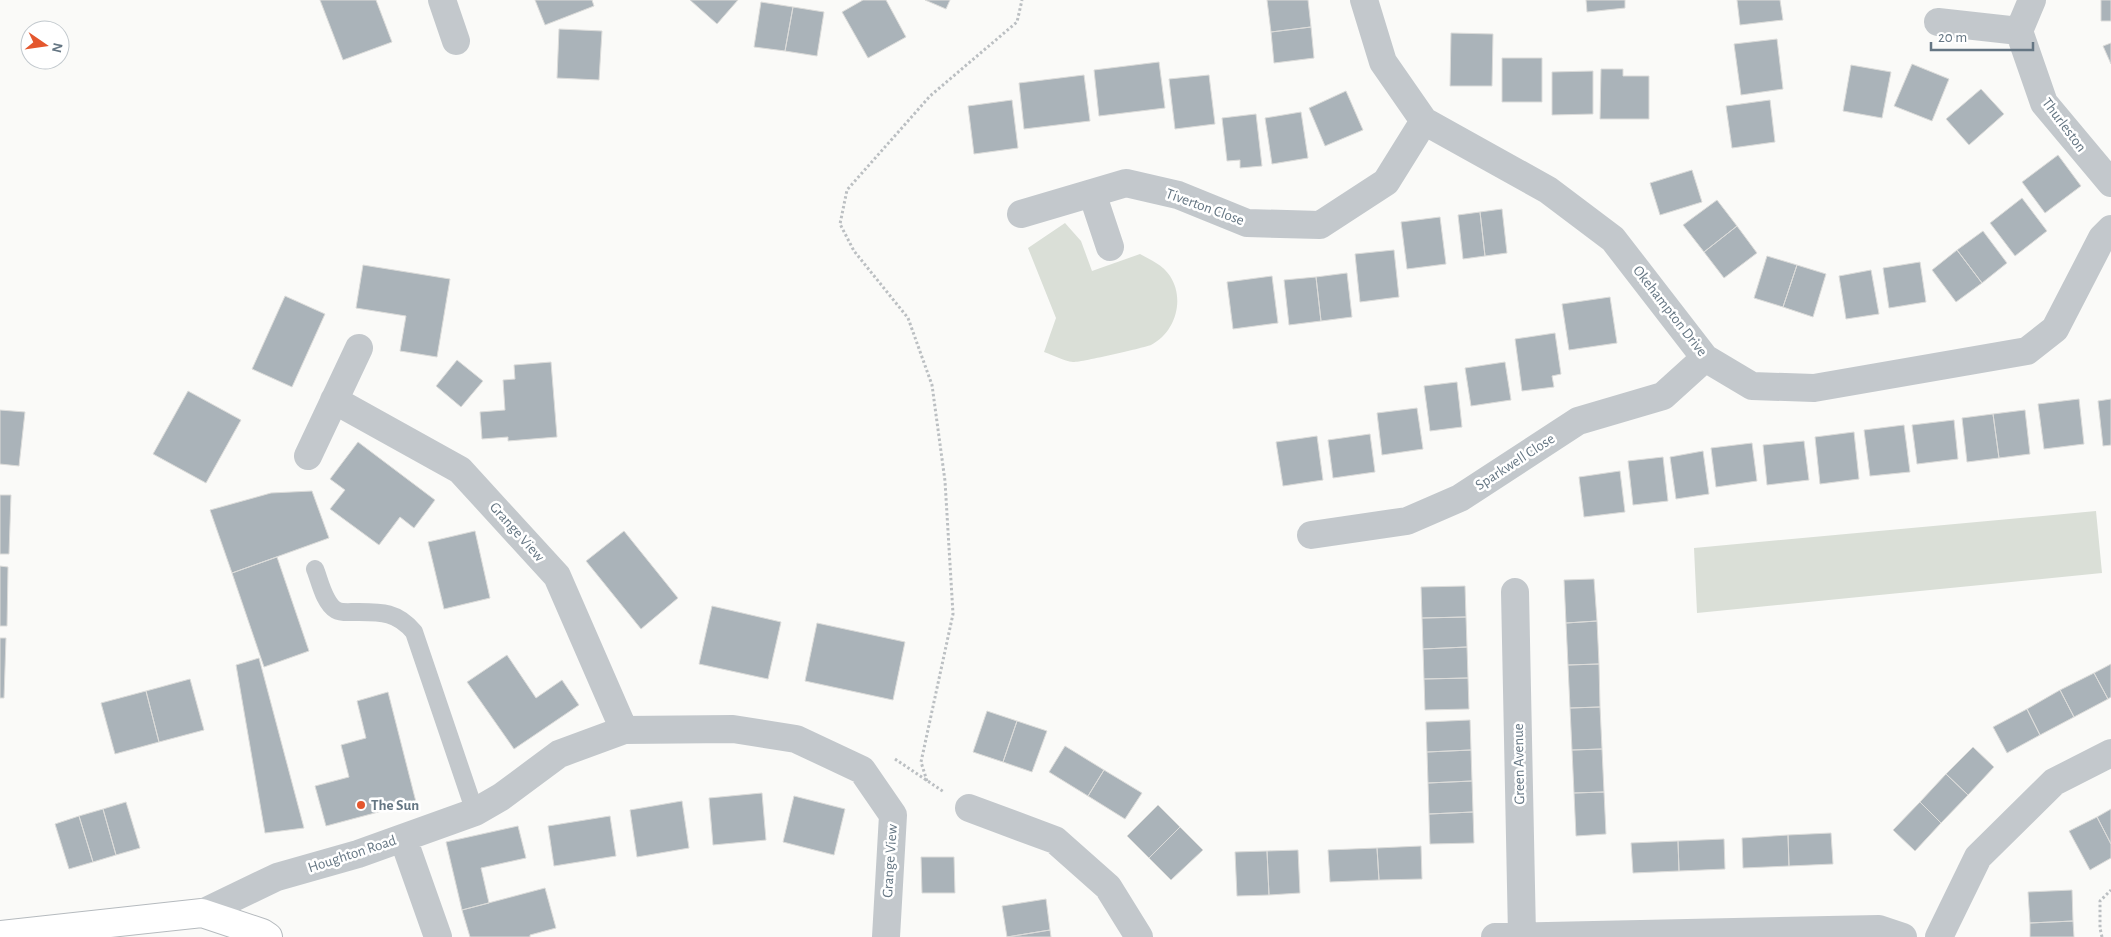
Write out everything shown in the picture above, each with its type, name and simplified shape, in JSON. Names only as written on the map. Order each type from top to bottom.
[{"type":"main road","points":[[0,935],[202,913],[262,933],[268,937]]},
{"type":"street","points":[[442,0],[456,41]]},
{"type":"street","name":"Okehampton Drive","points":[[1364,0],[1383,62],[1424,121],[1548,190],[1613,239],[1705,358],[1752,386],[1814,388],[2027,351],[2055,329],[2102,238],[2111,229]]},
{"type":"street","points":[[1938,22],[2019,31],[2032,0]]},
{"type":"street","name":"Thurleston","points":[[2019,31],[2044,103],[2111,183]]},
{"type":"street","name":"Tiverton Close","points":[[1021,214],[1126,183],[1178,195],[1247,223],[1320,225],[1386,182],[1424,121]]},
{"type":"street","points":[[1092,193],[1110,247]]},
{"type":"street","points":[[308,456],[359,348]]},
{"type":"street","name":"Sparkwell Close","points":[[1311,535],[1407,520],[1460,498],[1578,421],[1663,396],[1705,358]]},
{"type":"street","name":"Grange View","points":[[334,400],[460,470],[557,576],[624,730]]},
{"type":"street","name":"Green Avenue","points":[[1516,592],[1522,935]]},
{"type":"street","name":"Grange View","points":[[501,797],[559,754],[624,730],[733,729],[796,739],[862,770],[893,815],[886,937]]},
{"type":"street","points":[[1939,937],[1978,857],[2054,782],[2111,753]]},
{"type":"street","name":"Houghton Road","points":[[202,913],[277,877],[358,854],[404,838],[475,812],[501,797]]},
{"type":"street","points":[[969,808],[1055,840],[1108,887],[1139,937]]},
{"type":"street","points":[[404,838],[438,937]]},
{"type":"street","points":[[1495,937],[1879,929],[1903,937]]},
{"type":"lane","points":[[315,569],[327,600],[335,609],[343,612],[382,612],[396,616],[414,632],[475,812]]},
{"type":"path","points":[[927,781],[921,762],[953,614],[945,481],[932,385],[908,318],[854,252],[840,224],[846,190],[930,96],[1018,22],[1022,0]]},
{"type":"path","points":[[2102,937],[2100,901],[2111,890]]},
{"type":"shaded area","points":[[1065,223],[1081,241],[1092,271],[1140,254],[1167,272],[1175,285],[1177,305],[1172,324],[1160,339],[1151,345],[1078,362],[1044,352],[1056,318],[1028,248]]},
{"type":"shaded area","points":[[2096,511],[2102,573],[1697,613],[1694,548]]},
{"type":"building","points":[[320,0],[376,0],[392,42],[343,60]]},
{"type":"building","points":[[535,0],[592,0],[594,6],[545,25]]},
{"type":"building","points":[[690,0],[738,0],[717,24]]},
{"type":"building","points":[[863,0],[886,0],[906,37],[868,58],[842,12]]},
{"type":"building","points":[[925,0],[950,0],[946,9]]},
{"type":"building","points":[[1267,0],[1308,0],[1311,27],[1271,32]]},
{"type":"building","points":[[1586,0],[1625,0],[1625,8],[1587,12]]},
{"type":"building","points":[[1737,0],[1780,0],[1783,20],[1740,25]]},
{"type":"building","points":[[2101,0],[2111,0],[2111,21],[2101,21]]},
{"type":"building","points":[[761,2],[793,7],[785,51],[754,47]]},
{"type":"building","points":[[793,7],[824,12],[817,56],[785,51]]},
{"type":"building","points":[[1311,27],[1314,58],[1274,63],[1271,32]]},
{"type":"building","points":[[559,29],[602,31],[599,80],[557,78]]},
{"type":"building","points":[[1451,33],[1493,34],[1492,86],[1450,86]]},
{"type":"building","points":[[1777,39],[1783,89],[1741,95],[1734,44]]},
{"type":"building","points":[[2111,43],[2111,64],[2103,46]]},
{"type":"building","points":[[1502,58],[1542,58],[1542,102],[1502,102]]},
{"type":"building","points":[[1159,62],[1165,108],[1099,116],[1094,70]]},
{"type":"building","points":[[1912,64],[1949,79],[1932,121],[1894,106]]},
{"type":"building","points":[[1851,65],[1891,72],[1882,118],[1843,111]]},
{"type":"building","points":[[1601,69],[1623,69],[1623,76],[1649,76],[1649,119],[1600,119]]},
{"type":"building","points":[[1593,71],[1593,114],[1552,115],[1552,72]]},
{"type":"building","points":[[1084,75],[1090,121],[1024,129],[1019,83]]},
{"type":"building","points":[[1209,75],[1215,124],[1175,129],[1169,79]]},
{"type":"building","points":[[1981,89],[2004,114],[1969,145],[1946,119]]},
{"type":"building","points":[[1346,91],[1363,130],[1325,146],[1309,108]]},
{"type":"building","points":[[1012,100],[1018,148],[974,154],[968,106]]},
{"type":"building","points":[[1770,100],[1775,142],[1732,148],[1726,106]]},
{"type":"building","points":[[1301,112],[1308,158],[1272,164],[1265,118]]},
{"type":"building","points":[[1256,114],[1262,166],[1240,168],[1240,160],[1227,161],[1222,118]]},
{"type":"building","points":[[2058,155],[2081,186],[2045,213],[2022,182]]},
{"type":"building","points":[[1692,170],[1702,202],[1660,215],[1650,183]]},
{"type":"building","points":[[2022,198],[2047,231],[2015,256],[1990,223]]},
{"type":"building","points":[[1717,200],[1737,226],[1704,252],[1683,225]]},
{"type":"building","points":[[1502,209],[1507,253],[1485,256],[1480,212]]},
{"type":"building","points":[[1480,212],[1485,256],[1463,259],[1458,215]]},
{"type":"building","points":[[1440,217],[1446,264],[1407,269],[1401,222]]},
{"type":"building","points":[[1737,226],[1757,253],[1724,278],[1704,252]]},
{"type":"building","points":[[1983,231],[2007,263],[1982,283],[1957,250]]},
{"type":"building","points":[[1394,250],[1399,297],[1360,302],[1355,254]]},
{"type":"building","points":[[1957,250],[1982,283],[1956,302],[1932,270]]},
{"type":"building","points":[[1767,256],[1797,265],[1783,307],[1754,298]]},
{"type":"building","points":[[1920,262],[1926,302],[1889,308],[1883,268]]},
{"type":"building","points":[[363,265],[450,279],[437,357],[400,351],[406,316],[356,308]]},
{"type":"building","points":[[1797,265],[1826,274],[1813,317],[1783,307]]},
{"type":"building","points":[[1871,270],[1879,314],[1846,319],[1839,276]]},
{"type":"building","points":[[1347,273],[1352,317],[1321,321],[1316,277]]},
{"type":"building","points":[[1272,276],[1278,323],[1233,329],[1227,282]]},
{"type":"building","points":[[1316,277],[1321,321],[1289,325],[1284,280]]},
{"type":"building","points":[[285,296],[325,314],[292,387],[252,369]]},
{"type":"building","points":[[1610,297],[1617,343],[1569,350],[1562,304]]},
{"type":"building","points":[[1555,333],[1561,374],[1552,376],[1554,387],[1522,391],[1515,339]]},
{"type":"building","points":[[457,360],[483,381],[461,407],[436,386]]},
{"type":"building","points":[[551,362],[557,437],[508,441],[508,437],[482,439],[480,412],[505,410],[503,380],[515,379],[514,365]]},
{"type":"building","points":[[1505,362],[1511,400],[1471,406],[1465,368]]},
{"type":"building","points":[[1457,382],[1462,427],[1430,431],[1424,386]]},
{"type":"building","points":[[188,391],[241,420],[206,483],[153,454]]},
{"type":"building","points":[[2079,399],[2084,444],[2044,449],[2038,404]]},
{"type":"building","points":[[2111,399],[2111,445],[2103,446],[2098,401]]},
{"type":"building","points":[[1417,408],[1423,449],[1382,455],[1377,413]]},
{"type":"building","points":[[0,410],[25,412],[19,466],[0,464]]},
{"type":"building","points":[[2025,410],[2030,454],[1999,458],[1993,414]]},
{"type":"building","points":[[1993,414],[1999,458],[1967,462],[1962,418]]},
{"type":"building","points":[[1954,420],[1958,459],[1917,464],[1912,425]]},
{"type":"building","points":[[1904,425],[1910,472],[1870,476],[1864,430]]},
{"type":"building","points":[[1854,432],[1859,479],[1820,484],[1815,437]]},
{"type":"building","points":[[1370,434],[1375,472],[1333,478],[1328,440]]},
{"type":"building","points":[[1317,436],[1323,480],[1283,486],[1276,442]]},
{"type":"building","points":[[1804,441],[1809,480],[1767,485],[1763,445]]},
{"type":"building","points":[[358,442],[435,500],[414,528],[400,517],[379,545],[330,509],[345,490],[330,479]]},
{"type":"building","points":[[1752,443],[1757,481],[1716,487],[1711,448]]},
{"type":"building","points":[[1703,451],[1709,494],[1676,499],[1670,457]]},
{"type":"building","points":[[1663,457],[1668,501],[1633,505],[1628,461]]},
{"type":"building","points":[[1620,471],[1625,512],[1584,517],[1579,477]]},
{"type":"building","points":[[312,491],[329,538],[232,573],[210,510],[271,493]]},
{"type":"building","points":[[0,495],[11,495],[9,554],[0,554]]},
{"type":"building","points":[[475,531],[490,598],[444,609],[428,542]]},
{"type":"building","points":[[624,531],[678,598],[641,629],[586,561]]},
{"type":"building","points":[[277,557],[309,651],[264,667],[232,573]]},
{"type":"building","points":[[0,566],[8,567],[7,626],[0,626]]},
{"type":"building","points":[[1594,579],[1597,621],[1566,623],[1564,580]]},
{"type":"building","points":[[1465,586],[1466,617],[1422,618],[1421,587]]},
{"type":"building","points":[[712,606],[781,622],[768,679],[699,664]]},
{"type":"building","points":[[1466,617],[1467,647],[1423,649],[1422,618]]},
{"type":"building","points":[[1597,621],[1599,664],[1568,665],[1566,623]]},
{"type":"building","points":[[817,623],[905,642],[893,700],[805,681]]},
{"type":"building","points":[[0,638],[6,638],[4,698],[0,698]]},
{"type":"building","points":[[1467,647],[1468,678],[1424,679],[1423,649]]},
{"type":"building","points":[[507,655],[536,698],[562,680],[579,705],[514,749],[467,682]]},
{"type":"building","points":[[259,658],[304,828],[265,833],[236,665]]},
{"type":"building","points":[[1599,664],[1600,707],[1570,708],[1568,665]]},
{"type":"building","points":[[2111,664],[2111,697],[2108,699],[2094,673]]},
{"type":"building","points":[[2094,673],[2108,699],[2074,717],[2060,690]]},
{"type":"building","points":[[1468,678],[1469,709],[1425,710],[1424,679]]},
{"type":"building","points":[[190,679],[204,730],[159,742],[146,691]]},
{"type":"building","points":[[2060,690],[2074,717],[2040,735],[2027,709]]},
{"type":"building","points":[[146,691],[159,742],[115,754],[101,703]]},
{"type":"building","points":[[388,692],[416,802],[326,826],[315,786],[349,777],[341,745],[366,738],[357,701]]},
{"type":"building","points":[[1600,707],[1602,749],[1572,750],[1570,708]]},
{"type":"building","points":[[2027,709],[2040,735],[2007,753],[1993,727]]},
{"type":"building","points":[[987,711],[1017,721],[1003,762],[973,752]]},
{"type":"building","points":[[1470,720],[1471,750],[1427,752],[1426,722]]},
{"type":"building","points":[[1017,721],[1047,731],[1032,772],[1003,762]]},
{"type":"building","points":[[1065,746],[1104,770],[1088,796],[1049,772]]},
{"type":"building","points":[[1973,747],[1994,767],[1968,795],[1946,774]]},
{"type":"building","points":[[1602,749],[1604,792],[1574,793],[1572,750]]},
{"type":"building","points":[[1471,750],[1472,781],[1428,783],[1427,752]]},
{"type":"building","points":[[1104,770],[1142,793],[1125,819],[1088,796]]},
{"type":"building","points":[[1946,774],[1968,795],[1941,823],[1920,802]]},
{"type":"building","points":[[1472,781],[1473,812],[1429,814],[1428,783]]},
{"type":"building","points":[[1604,792],[1606,834],[1576,836],[1574,793]]},
{"type":"building","points":[[762,793],[766,840],[713,845],[709,798]]},
{"type":"building","points":[[794,796],[845,809],[834,855],[783,842]]},
{"type":"building","points":[[682,801],[689,848],[637,857],[630,810]]},
{"type":"building","points":[[126,802],[140,848],[116,855],[103,809]]},
{"type":"building","points":[[1920,802],[1941,823],[1915,851],[1893,830]]},
{"type":"building","points":[[1158,805],[1180,827],[1149,858],[1127,836]]},
{"type":"building","points":[[103,809],[116,855],[93,862],[79,816]]},
{"type":"building","points":[[2111,809],[2111,844],[2097,817]]},
{"type":"building","points":[[1473,812],[1474,843],[1430,844],[1429,814]]},
{"type":"building","points":[[79,816],[93,862],[69,869],[55,824]]},
{"type":"building","points":[[610,816],[616,856],[554,866],[548,826]]},
{"type":"building","points":[[2097,817],[2111,844],[2111,858],[2090,870],[2069,831]]},
{"type":"building","points":[[518,826],[526,858],[481,868],[489,903],[462,910],[446,842]]},
{"type":"building","points":[[1180,827],[1203,850],[1171,880],[1149,858]]},
{"type":"building","points":[[1831,833],[1833,864],[1789,866],[1788,835]]},
{"type":"building","points":[[1788,835],[1789,866],[1743,868],[1742,838]]},
{"type":"building","points":[[1724,839],[1725,869],[1679,871],[1678,841]]},
{"type":"building","points":[[1678,841],[1679,871],[1633,873],[1631,843]]},
{"type":"building","points":[[1421,846],[1422,879],[1379,880],[1377,848]]},
{"type":"building","points":[[1377,848],[1379,880],[1330,882],[1328,850]]},
{"type":"building","points":[[1298,850],[1300,893],[1269,895],[1267,851]]},
{"type":"building","points":[[1267,851],[1269,895],[1237,896],[1235,852]]},
{"type":"building","points":[[921,857],[954,857],[955,893],[922,893]]},
{"type":"building","points":[[545,888],[556,928],[530,935],[530,937],[470,937],[462,910]]},
{"type":"building","points":[[2072,890],[2073,921],[2030,923],[2028,892]]},
{"type":"building","points":[[1046,899],[1050,930],[1007,937],[1002,906]]},
{"type":"building","points":[[2073,921],[2074,937],[2030,937],[2030,923]]},
{"type":"building","points":[[1050,930],[1051,937],[1007,937]]},
{"type":"place","name":"The Sun","points":[[361,805]]}]
